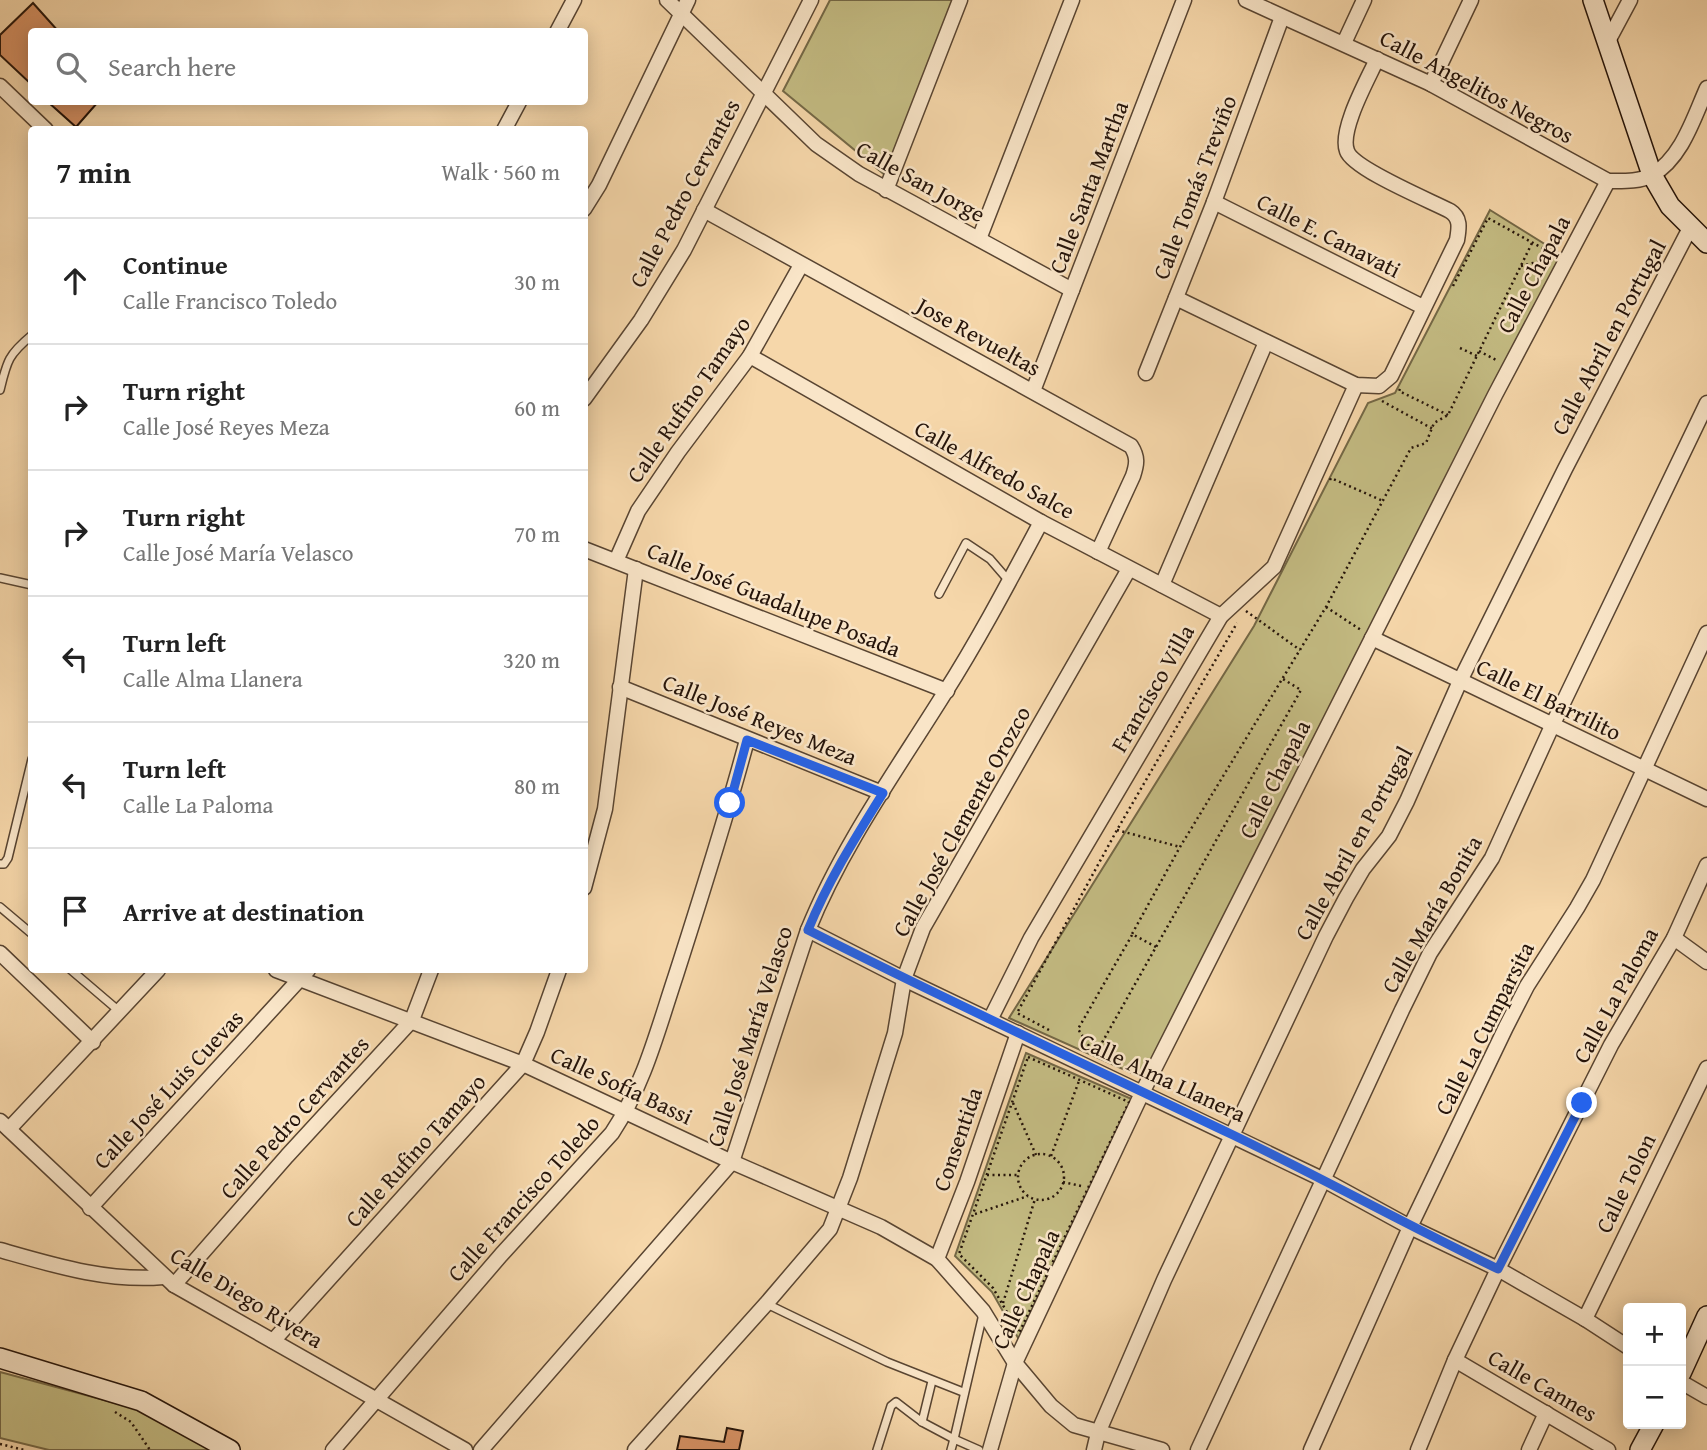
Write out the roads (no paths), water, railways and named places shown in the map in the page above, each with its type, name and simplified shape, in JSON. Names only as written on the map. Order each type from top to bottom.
[{"type":"street","points":[[559,28],[574,0]]},
{"type":"street","name":"Calle San Jorge","points":[[667,0],[685,7],[763,92],[816,144],[837,160],[886,190],[1072,290]]},
{"type":"street","name":"Calle Pedro Cervantes","points":[[588,393],[664,284],[811,0]]},
{"type":"street","points":[[886,190],[960,0]]},
{"type":"street","points":[[979,239],[1072,0]]},
{"type":"street","name":"Calle Santa Martha","points":[[1032,391],[1184,0]]},
{"type":"street","name":"Calle Angelitos Negros","points":[[1247,0],[1431,84],[1608,181]]},
{"type":"street","points":[[1344,43],[1364,0]]},
{"type":"street","points":[[1431,84],[1471,0]]},
{"type":"street","points":[[1593,0],[1651,175],[1670,206],[1707,243]]},
{"type":"street","points":[[1607,43],[1630,0]]},
{"type":"street","points":[[588,203],[685,7]]},
{"type":"street","name":"Calle Tomás Treviño","points":[[1146,373],[1214,202],[1282,17]]},
{"type":"street","points":[[1177,298],[1356,384],[1379,386],[1391,376],[1457,240],[1459,224],[1450,211],[1361,167],[1347,152],[1347,131],[1377,59]]},
{"type":"street","points":[[0,86],[42,126]]},
{"type":"street","points":[[1608,181],[1637,180],[1651,175],[1667,162],[1680,145],[1707,88]]},
{"type":"street","points":[[506,126],[517,105]]},
{"type":"street","name":"Calle Chapala","points":[[990,1450],[1015,1363],[1142,1093],[1369,636],[1608,181]]},
{"type":"street","name":"Calle E. Canavati","points":[[1214,202],[1423,307]]},
{"type":"street","name":"Jose Revueltas","points":[[704,209],[1131,446],[1136,454],[1137,464],[1098,552]]},
{"type":"street","name":"Calle Abril en Portugal","points":[[1094,1450],[1098,1433],[1164,1280],[1346,898],[1389,836],[1407,801],[1460,681],[1565,469],[1690,228]]},
{"type":"street","name":"Calle Rufino Tamayo","points":[[616,561],[638,511],[678,452],[750,356],[801,265]]},
{"type":"street","points":[[1162,586],[1266,342]]},
{"type":"street","name":"Calle Alfredo Salce","points":[[750,356],[1041,522],[1220,616]]},
{"type":"street","name":"Francisco Villa","points":[[990,1020],[1031,938],[1220,616],[1273,567],[1356,384]]},
{"type":"street","name":"Calle María Bonita","points":[[1198,1450],[1419,976],[1451,919],[1492,858],[1552,726],[1707,403]]},
{"type":"street","name":"Calle José María Velasco","points":[[481,1450],[732,1162],[821,898],[841,859],[947,691],[1041,522]]},
{"type":"street","name":"Calle José Guadalupe Posada","points":[[588,550],[947,691]]},
{"type":"street","points":[[588,874],[606,809],[636,569]]},
{"type":"street","name":"Calle José Clemente Orozco","points":[[635,1450],[830,1229],[839,1209],[895,1033],[904,979],[923,928],[1129,569]]},
{"type":"street","name":"Calle La Cumparsita","points":[[1311,1450],[1410,1227],[1527,986],[1592,880],[1707,633]]},
{"type":"street","name":"Calle El Barrilito","points":[[1369,636],[1707,799]]},
{"type":"street","name":"Calle José Reyes Meza","points":[[620,687],[883,793]]},
{"type":"street","name":"Calle Francisco Toledo","points":[[333,1450],[501,1255],[612,1133],[626,1113],[639,1085],[667,1003],[747,740]]},
{"type":"street","name":"Calle La Paloma","points":[[1418,1450],[1455,1360],[1498,1269],[1611,1045],[1674,938],[1707,865]]},
{"type":"street","name":"Calle Alma Llanera","points":[[808,930],[904,979],[1324,1180],[1410,1227],[1498,1269],[1585,1318],[1623,1344]]},
{"type":"street","points":[[1674,938],[1707,962]]},
{"type":"street","points":[[0,953],[93,1042]]},
{"type":"street","points":[[5,1125],[93,1042],[155,973]]},
{"type":"street","name":"Calle Pedro Cervantes","points":[[169,1281],[412,1020],[430,973]]},
{"type":"street","name":"Calle Rufino Tamayo","points":[[273,1341],[523,1064],[558,973]]},
{"type":"street","name":"Calle Sofía Bassi","points":[[304,974],[523,1064],[732,1162],[881,1227],[937,1259],[983,1311],[1015,1363],[1051,1406],[1074,1424],[1162,1450]]},
{"type":"street","name":"Calle José Luis Cuevas","points":[[90,1208],[304,974]]},
{"type":"street","name":"Consentida","points":[[937,1259],[967,1182],[1018,1033]]},
{"type":"street","name":"Calle Tolon","points":[[1585,1318],[1707,1068]]},
{"type":"street","name":"Calle Diego Rivera","points":[[5,1125],[169,1281],[465,1450]]},
{"type":"street","points":[[0,1250],[96,1274],[169,1281]]},
{"type":"street","points":[[1684,1366],[1707,1316]]},
{"type":"street","points":[[0,1358],[141,1401],[230,1450]]},
{"type":"street","name":"Calle Cannes","points":[[1455,1360],[1608,1450]]},
{"type":"street","points":[[1686,1385],[1707,1397]]},
{"type":"street","points":[[1529,1450],[1546,1413]]},
{"type":"street","points":[[1640,1450],[1651,1429]]},
{"type":"lane","points":[[0,390],[4,359],[28,339]]},
{"type":"lane","points":[[939,594],[966,543],[990,559],[1009,582]]},
{"type":"lane","points":[[0,578],[28,584]]},
{"type":"lane","points":[[0,864],[4,864],[8,858],[28,776]]},
{"type":"lane","points":[[0,907],[28,931]]},
{"type":"lane","points":[[74,973],[120,1012]]},
{"type":"lane","points":[[766,1304],[932,1381],[963,1392]]},
{"type":"lane","points":[[951,1450],[983,1311]]},
{"type":"lane","points":[[922,1422],[932,1381]]},
{"type":"lane","points":[[877,1450],[892,1404],[899,1403],[922,1422],[979,1450]]}]
